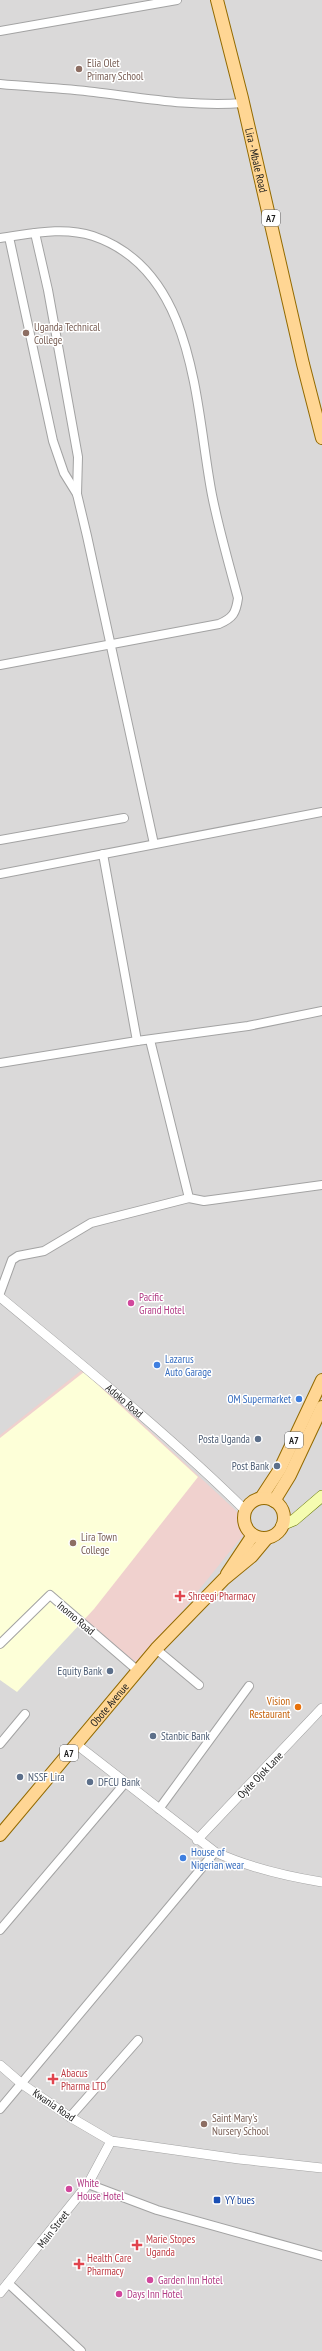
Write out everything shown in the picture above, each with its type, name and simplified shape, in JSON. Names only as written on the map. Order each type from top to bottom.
[{"type":"main road","name":"Lira - Mbale Road","points":[[217,0],[281,260],[303,364],[322,438]]},
{"type":"main road","name":"A7","points":[[245,1510],[254,1500],[261,1498],[280,1469],[322,1380]]},
{"type":"main road","name":"A7","points":[[274,1501],[290,1475],[322,1407]]},
{"type":"main road","points":[[261,1498],[274,1501],[283,1512],[282,1525],[294,1520],[322,1496]]},
{"type":"main road","points":[[245,1510],[244,1524],[253,1535],[266,1538]]},
{"type":"main road","name":"A7","points":[[266,1538],[273,1536],[282,1525]]},
{"type":"main road","name":"Obote Avenue","points":[[224,1579],[253,1535]]},
{"type":"main road","name":"Obote Avenue","points":[[0,1835],[137,1670],[224,1579],[252,1556],[266,1538]]},
{"type":"street","points":[[0,31],[177,0]]},
{"type":"street","points":[[0,84],[93,92],[167,102],[215,105],[243,102]]},
{"type":"street","points":[[0,238],[35,232],[67,231],[103,240],[143,267],[165,294],[176,318],[199,403],[212,496],[238,598],[236,613],[229,620],[218,624],[0,665]]},
{"type":"street","points":[[35,232],[48,290],[78,456],[77,494],[112,643],[154,844]]},
{"type":"street","points":[[9,237],[53,441],[64,473],[77,494]]},
{"type":"street","points":[[0,874],[322,812]]},
{"type":"street","points":[[0,840],[124,818]]},
{"type":"street","points":[[103,854],[137,1041]]},
{"type":"street","points":[[0,1063],[137,1041],[248,1026],[322,1011]]},
{"type":"street","points":[[150,1040],[189,1198]]},
{"type":"street","points":[[0,1293],[8,1267],[12,1260],[18,1256],[44,1251],[91,1223],[189,1198],[204,1201],[322,1185]]},
{"type":"street","name":"Adoko Road","points":[[0,1297],[121,1397],[245,1510]]},
{"type":"street","name":"Inomo Road","points":[[0,1644],[50,1595],[137,1670]]},
{"type":"street","points":[[156,1649],[198,1685]]},
{"type":"street","points":[[159,1809],[249,1686]]},
{"type":"street","name":"Oyite Ojok Lane","points":[[196,1840],[322,1708]]},
{"type":"street","points":[[0,1744],[25,1714]]},
{"type":"street","points":[[76,1744],[196,1840],[215,1852],[263,1870],[322,1882]]},
{"type":"street","points":[[0,1930],[125,1783]]},
{"type":"street","points":[[0,2109],[215,1852]]},
{"type":"street","points":[[70,2117],[138,2040]]},
{"type":"street","name":"Kwania Road","points":[[0,2065],[22,2084],[70,2117],[111,2141]]},
{"type":"street","points":[[111,2141],[239,2159],[322,2168]]},
{"type":"street","name":"Main Street","points":[[0,2292],[88,2184],[111,2141]]},
{"type":"street","points":[[88,2184],[157,2210],[322,2256]]},
{"type":"street","points":[[8,2283],[80,2351]]},
{"type":"shaded area","points":[[0,0],[322,0],[322,2351],[0,2351]]},
{"type":"shaded area","name":"Lira Town College","points":[[83,1369],[245,1519],[244,1534],[137,1667],[58,1605],[0,1642],[0,1435]]},
{"type":"shaded area","name":"Lira Town College","points":[[84,1372],[198,1477],[94,1609],[17,1692],[0,1680],[0,1438]]},
{"type":"place","name":"Elia Olet Primary School","points":[[79,69]]},
{"type":"place","name":"Uganda Technical College","points":[[26,333]]},
{"type":"place","name":"Pacific Grand Hotel","points":[[131,1303]]},
{"type":"place","name":"Lazarus Auto Garage","points":[[157,1365]]},
{"type":"place","name":"OM Supermarket","points":[[299,1399]]},
{"type":"place","name":"Posta Uganda","points":[[258,1439]]},
{"type":"place","name":"Post Bank","points":[[277,1466]]},
{"type":"place","name":"Lira Town College","points":[[73,1543]]},
{"type":"place","name":"Shreegi Pharmacy","points":[[180,1596]]},
{"type":"place","name":"Equity Bank","points":[[110,1671]]},
{"type":"place","name":"Vision Restaurant","points":[[298,1707]]},
{"type":"place","name":"Stanbic Bank","points":[[153,1736]]},
{"type":"place","name":"NSSF Lira","points":[[20,1777]]},
{"type":"place","name":"DFCU Bank","points":[[90,1782]]},
{"type":"place","name":"House of Nigerian wear","points":[[183,1858]]},
{"type":"place","name":"Abacus Pharma LTD","points":[[53,2079]]},
{"type":"place","name":"Saint Mary's Nursery School","points":[[204,2124]]},
{"type":"place","name":"White House Hotel","points":[[69,2189]]},
{"type":"place","name":"YY bues","points":[[217,2200]]},
{"type":"place","name":"Marie Stopes Uganda","points":[[137,2245]]},
{"type":"place","name":"Health Care Pharmacy","points":[[79,2264]]},
{"type":"place","name":"Garden Inn Hotel","points":[[150,2280]]},
{"type":"place","name":"Days Inn Hotel","points":[[119,2294]]}]
